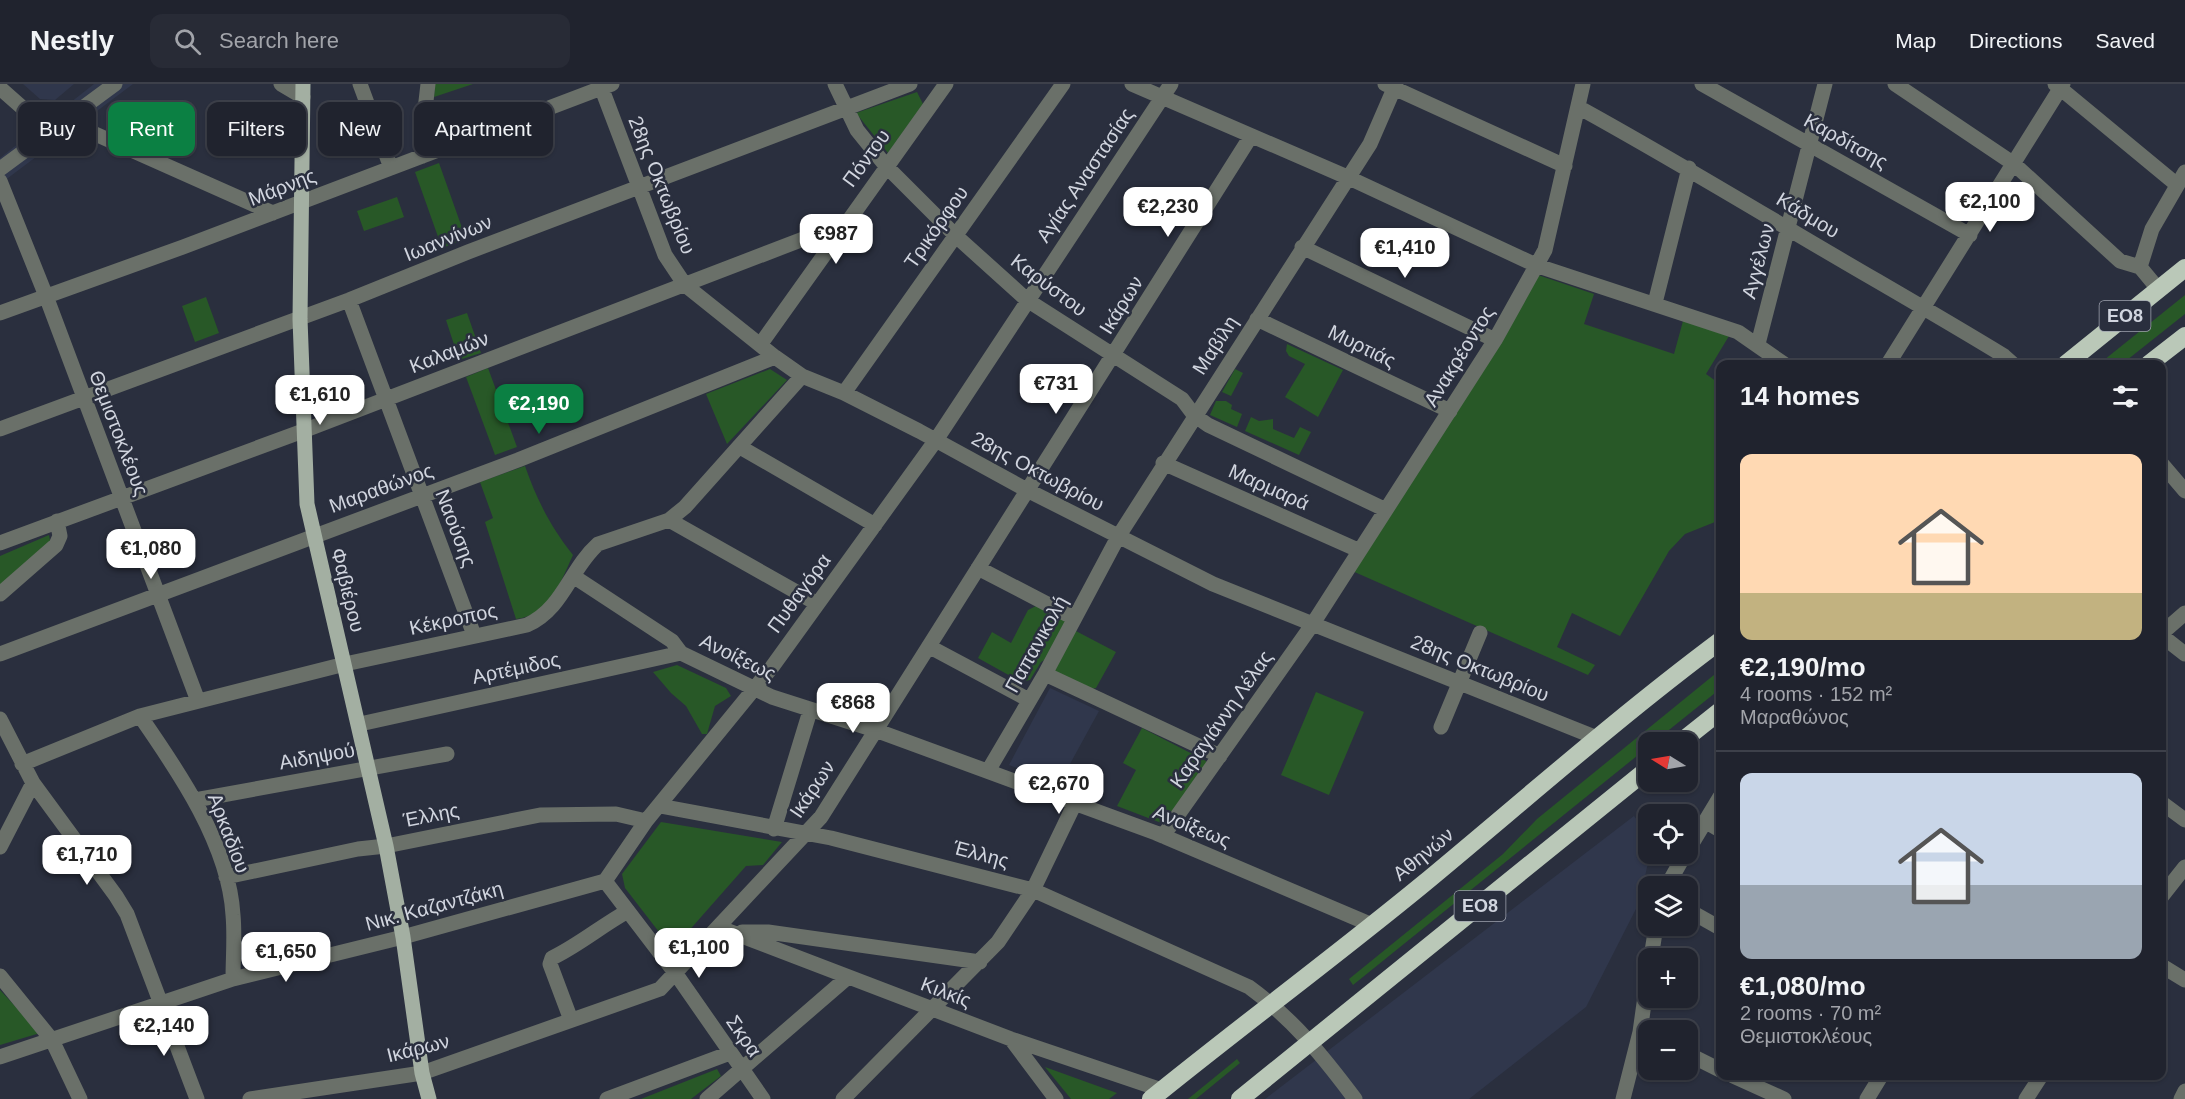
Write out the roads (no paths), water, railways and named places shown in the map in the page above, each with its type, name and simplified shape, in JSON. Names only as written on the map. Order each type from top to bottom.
[{"type":"highway","name":"ΕΟ8","points":[[2071,360],[2185,268]]},
{"type":"highway","name":"ΕΟ8","points":[[2154,360],[2185,336]]},
{"type":"highway","name":"Αθηνών","points":[[1157,1095],[1270,1002],[1372,925],[1597,738],[1716,644]]},
{"type":"highway","points":[[1694,732],[1716,714]]},
{"type":"highway","name":"ΕΟ8","points":[[1240,1099],[1638,777]]},
{"type":"main road","name":"Φαβιέρου","points":[[303,90],[300,319],[307,504],[312,535],[360,724],[386,846],[403,937],[422,1073],[429,1099]]},
{"type":"street","points":[[91,102],[115,84]]},
{"type":"street","points":[[281,84],[303,90]]},
{"type":"street","points":[[360,84],[391,168]]},
{"type":"street","points":[[426,102],[428,84]]},
{"type":"street","name":"Καρύστου","points":[[836,84],[844,108],[857,130],[886,166],[956,236],[1027,300],[1182,399],[1194,415],[1208,425],[1384,509]]},
{"type":"street","name":"Ιωαννίνων","points":[[0,429],[300,319],[468,252],[910,84]]},
{"type":"street","name":"Πόντου","points":[[760,345],[946,84]]},
{"type":"street","name":"Τρικόρφου","points":[[844,393],[1063,84]]},
{"type":"street","points":[[1132,84],[1347,177],[1538,266],[1738,332],[1779,360]]},
{"type":"street","name":"Αγίας Αναστασίας","points":[[936,440],[1171,84]]},
{"type":"street","name":"Ανακρέοντος","points":[[1312,625],[1384,509],[1495,340],[1538,266],[1545,250],[1583,84]]},
{"type":"street","name":"Καρδίτσης","points":[[1702,84],[1970,235]]},
{"type":"street","name":"Αγγέλων","points":[[1758,344],[1825,84]]},
{"type":"street","points":[[1895,84],[2014,164],[2120,261],[2140,267],[2159,290]]},
{"type":"street","name":"Μάρνης","points":[[553,105],[604,85]]},
{"type":"street","name":"28ης Οκτωβρίου","points":[[604,85],[639,188],[665,255],[685,285],[802,376],[844,393],[1027,490],[1213,584],[1312,625],[1460,681],[1597,738]]},
{"type":"street","points":[[1392,85],[1565,166]]},
{"type":"street","name":"Μαβίλη","points":[[1118,537],[1163,463],[1370,144],[1392,85]]},
{"type":"street","points":[[1891,360],[2014,164],[2060,85],[2181,178],[2152,229],[2140,267]]},
{"type":"street","points":[[0,88],[18,104]]},
{"type":"street","name":"Κάδμου","points":[[1578,107],[1689,168],[1788,229],[1924,307],[2008,360]]},
{"type":"street","points":[[96,134],[273,213]]},
{"type":"street","name":"Ικάρων","points":[[250,1099],[422,1073],[660,989],[676,974],[807,834],[930,647],[1251,136]]},
{"type":"street","points":[[0,169],[18,156]]},
{"type":"street","name":"Μάρνης","points":[[0,313],[423,156]]},
{"type":"street","points":[[1655,303],[1689,168]]},
{"type":"street","name":"Θεμιστοκλέους","points":[[0,181],[46,296],[198,701]]},
{"type":"street","name":"Καλαμών","points":[[0,543],[303,431],[845,223]]},
{"type":"street","points":[[1302,247],[1495,340]]},
{"type":"street","name":"Ναούσης","points":[[348,300],[474,635]]},
{"type":"street","name":"Μυρτιάς","points":[[1257,319],[1450,411]]},
{"type":"street","name":"Μαραθώνος","points":[[0,654],[312,535],[529,456],[775,357]]},
{"type":"street","name":"Κέκροπος","points":[[22,764],[140,716],[345,664],[527,625],[539,620],[554,606],[589,552],[598,544],[669,520],[740,447],[802,376]]},
{"type":"street","name":"Πυθαγόρα","points":[[605,881],[645,821],[660,806],[754,688],[936,440]]},
{"type":"street","points":[[740,447],[875,525]]},
{"type":"street","name":"Μαρμαρά","points":[[1163,463],[1358,550]]},
{"type":"street","points":[[2166,469],[2185,491]]},
{"type":"street","points":[[669,520],[816,603]]},
{"type":"street","points":[[0,594],[56,544],[60,536],[57,521]]},
{"type":"street","name":"Παπανικολή","points":[[988,771],[1045,674],[1118,537]]},
{"type":"street","points":[[978,568],[1074,618]]},
{"type":"street","name":"Ανοίξεως","points":[[573,576],[672,641],[681,653],[754,688],[810,711],[875,730],[1163,836],[1372,925]]},
{"type":"street","points":[[2166,631],[2185,613]]},
{"type":"street","name":"Καραγιάννη Λέλας","points":[[1163,836],[1312,625]]},
{"type":"street","points":[[1441,727],[1480,633]]},
{"type":"street","points":[[2166,638],[2185,654]]},
{"type":"street","points":[[930,647],[1029,700]]},
{"type":"street","name":"Αρτέμιδος","points":[[360,724],[681,653]]},
{"type":"street","points":[[1045,674],[1220,756]]},
{"type":"street","points":[[774,829],[810,711]]},
{"type":"street","name":"Αρκαδίου","points":[[140,716],[181,774],[195,800],[226,877],[233,913],[233,980]]},
{"type":"street","points":[[2,729],[33,783],[116,896],[134,930],[197,1099]]},
{"type":"street","name":"Αιδηψού","points":[[195,800],[447,754]]},
{"type":"street","points":[[0,848],[33,783]]},
{"type":"street","points":[[843,1099],[998,942],[1033,890],[1075,803]]},
{"type":"street","points":[[1698,833],[1716,804]]},
{"type":"street","name":"Έλλης","points":[[660,806],[831,838],[1033,890],[1223,973],[1270,1002],[1311,1041],[1355,1099]]},
{"type":"street","points":[[2166,806],[2185,820]]},
{"type":"street","name":"Έλλης","points":[[226,877],[358,849],[386,846],[540,815],[616,814],[645,821]]},
{"type":"street","points":[[1706,821],[1716,827]]},
{"type":"street","points":[[2166,891],[2185,867]]},
{"type":"street","name":"Νικ. Καζαντζάκη","points":[[0,1058],[233,980],[403,937],[605,881]]},
{"type":"street","name":"Σκρα","points":[[605,881],[676,974],[763,1099]]},
{"type":"street","points":[[571,1020],[550,964],[552,957],[573,948],[585,936],[628,911]]},
{"type":"street","points":[[1698,916],[1716,926]]},
{"type":"street","name":"Κιλκίς","points":[[718,927],[1157,1095]]},
{"type":"street","points":[[736,933],[768,932],[980,962]]},
{"type":"street","points":[[2166,968],[2185,980]]},
{"type":"street","points":[[0,976],[52,1040],[80,1099]]},
{"type":"street","points":[[707,1099],[848,977]]},
{"type":"street","points":[[1011,1039],[1056,1099]]},
{"type":"street","points":[[607,1099],[730,1053]]},
{"type":"street","points":[[1623,1099],[1638,1053]]},
{"type":"street","points":[[1698,1059],[1716,1068]]},
{"type":"street","points":[[1742,1080],[1784,1099]]},
{"type":"street","points":[[1867,1099],[1879,1080]]},
{"type":"street","points":[[2026,1099],[2038,1080]]},
{"type":"street","points":[[2181,1099],[2185,1090]]}]
